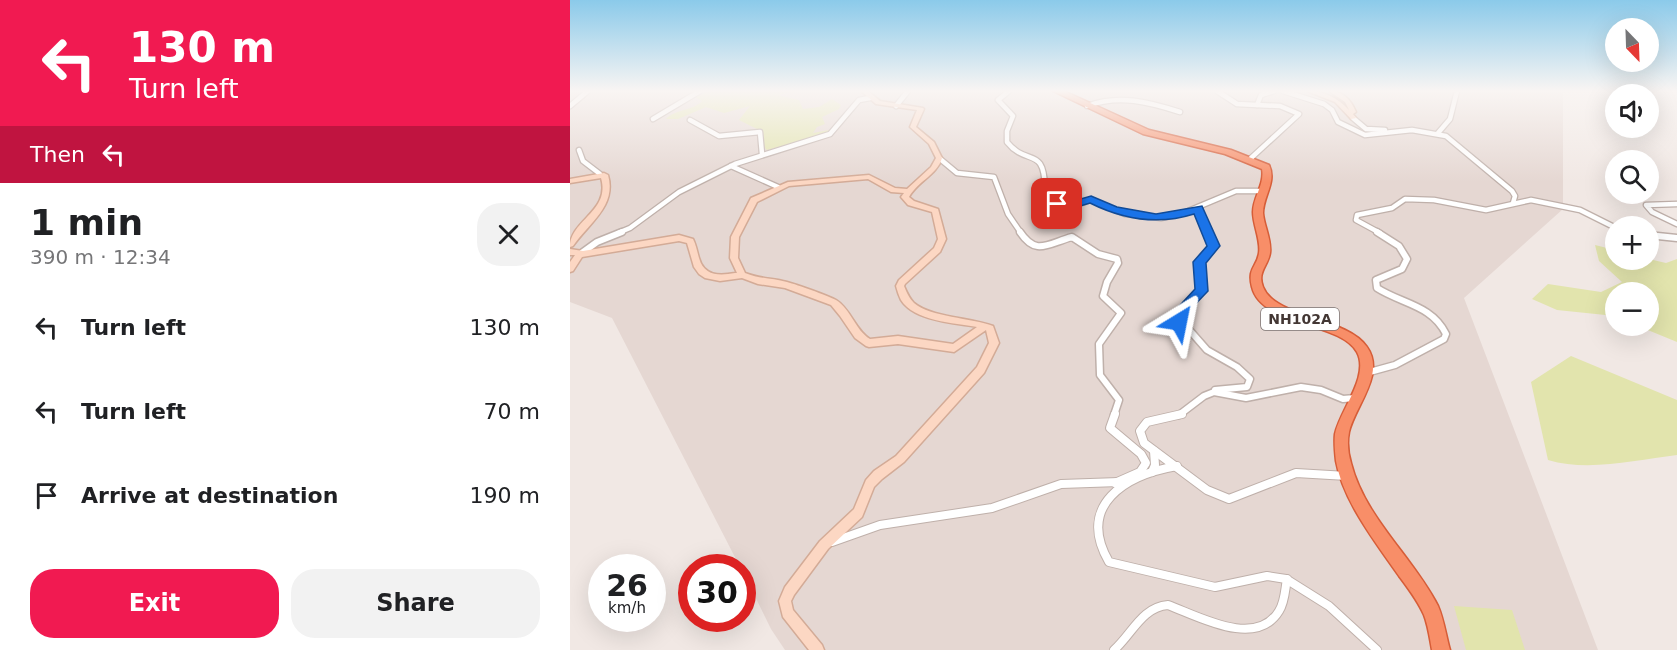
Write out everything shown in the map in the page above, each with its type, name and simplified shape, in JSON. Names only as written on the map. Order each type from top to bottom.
[{"type":"highway","points":[[1123,121],[1156,135],[1250,159]]},
{"type":"highway","name":"NH102A","points":[[1250,159],[1261,164],[1268,171],[1258,218],[1265,252],[1257,268],[1257,286],[1270,302],[1284,312],[1348,335],[1358,342],[1367,362],[1366,373]]},
{"type":"highway","points":[[1366,373],[1348,411],[1342,432],[1342,461],[1347,476],[1363,506],[1432,613],[1441,650]]},
{"type":"main road","points":[[817,650],[787,613],[785,601],[789,591],[824,545],[858,513],[870,484],[900,459],[981,370],[994,343],[993,332],[985,326],[921,311],[903,296],[900,286],[902,282],[937,250],[942,239],[935,211],[911,203],[905,197],[908,191],[936,165],[939,158],[932,143],[913,127],[916,121]]},
{"type":"main road","points":[[570,181],[604,174],[608,188],[604,201],[570,243]]},
{"type":"main road","points":[[742,275],[734,258],[736,231],[754,200],[778,187],[869,177],[894,190],[908,191]]},
{"type":"main road","points":[[570,252],[579,255],[679,238],[690,241],[696,263],[706,276],[721,278],[742,275],[758,281],[786,285],[834,303],[840,308],[855,333],[869,343],[898,340],[954,348],[985,326]]},
{"type":"main road","points":[[570,269],[579,255]]},
{"type":"street","points":[[693,121],[719,135],[760,132],[762,154]]},
{"type":"street","points":[[579,255],[597,242],[630,228],[679,192],[731,166],[762,154],[830,134],[841,121]]},
{"type":"street","points":[[1011,121],[1006,142],[1017,153],[1041,165],[1045,172],[1045,188],[1057,204],[1067,207],[1091,200],[1115,211],[1156,217],[1174,216],[1198,208],[1211,199],[1239,189],[1264,191]]},
{"type":"street","points":[[1250,159],[1268,141],[1294,121]]},
{"type":"street","points":[[1338,121],[1365,135],[1412,130]]},
{"type":"street","points":[[1358,121],[1371,130],[1412,130],[1438,133],[1451,138],[1466,154],[1500,179],[1514,193],[1513,203]]},
{"type":"street","points":[[1438,133],[1449,121]]},
{"type":"street","points":[[579,150],[583,161],[600,174]]},
{"type":"street","points":[[939,158],[957,173],[994,177],[1010,218],[1029,245],[1036,247],[1072,237],[1098,254],[1117,259],[1118,263],[1107,282],[1103,296],[1121,312],[1102,336],[1098,363],[1103,382],[1119,400],[1110,428],[1141,454],[1146,463],[1140,472],[1115,483]]},
{"type":"street","points":[[731,166],[778,187]]},
{"type":"street","points":[[1366,373],[1395,365],[1444,339],[1446,334],[1439,320],[1428,312],[1377,288],[1376,280],[1402,269],[1407,259],[1401,246],[1359,223],[1355,217],[1361,213],[1392,208],[1405,199],[1442,201],[1486,210],[1532,200],[1563,206],[1605,223]]},
{"type":"street","points":[[1677,204],[1646,205],[1652,212],[1677,224]]},
{"type":"street","points":[[1198,208],[1214,246],[1200,262],[1202,291],[1180,311],[1178,317],[1183,326],[1210,352],[1246,373],[1250,382],[1247,387],[1219,388],[1181,415],[1153,419],[1142,426],[1141,437],[1154,451],[1177,465],[1207,490],[1228,499],[1296,473],[1347,476]]},
{"type":"street","points":[[1659,237],[1677,238]]},
{"type":"street","points":[[1209,393],[1220,392],[1246,398],[1301,387],[1321,390],[1343,399],[1356,398]]},
{"type":"street","points":[[1152,473],[1155,465],[1154,451]]},
{"type":"street","points":[[1177,465],[1152,473],[1113,492],[1102,506],[1098,530],[1101,545],[1109,562],[1215,587],[1262,577],[1287,579],[1302,587],[1353,627],[1377,650]]},
{"type":"street","points":[[824,545],[868,527],[983,510],[1061,484],[1115,483],[1138,480]]},
{"type":"street","points":[[1114,650],[1124,643],[1151,608],[1158,604],[1237,628],[1249,629],[1268,625],[1278,613],[1287,579]]},
{"type":"shaded area","points":[[570,121],[1563,121],[1563,209],[1464,298],[1598,650],[785,650],[771,629],[756,598],[756,554],[733,554],[612,318],[570,302]]},
{"type":"green space","points":[[742,121],[824,121],[825,124],[817,127],[813,133],[829,130],[828,133],[767,150],[764,147],[761,131]]},
{"type":"green space","points":[[1595,245],[1605,248],[1605,266],[1599,261]]},
{"type":"green space","points":[[1677,259],[1677,342],[1659,335],[1659,282],[1622,282],[1609,270],[1659,270],[1659,261],[1666,263]]},
{"type":"green space","points":[[1548,284],[1601,292],[1605,290],[1605,315],[1557,310],[1532,299]]},
{"type":"green space","points":[[1571,356],[1677,400],[1677,455],[1596,465],[1548,460],[1531,382]]},
{"type":"green space","points":[[1454,606],[1512,610],[1525,650],[1466,650]]},
{"type":"route","points":[[1057,204],[1067,207],[1091,200],[1115,211],[1156,217],[1174,216],[1198,208],[1214,246],[1201,258],[1202,291],[1180,311],[1179,322]]}]
